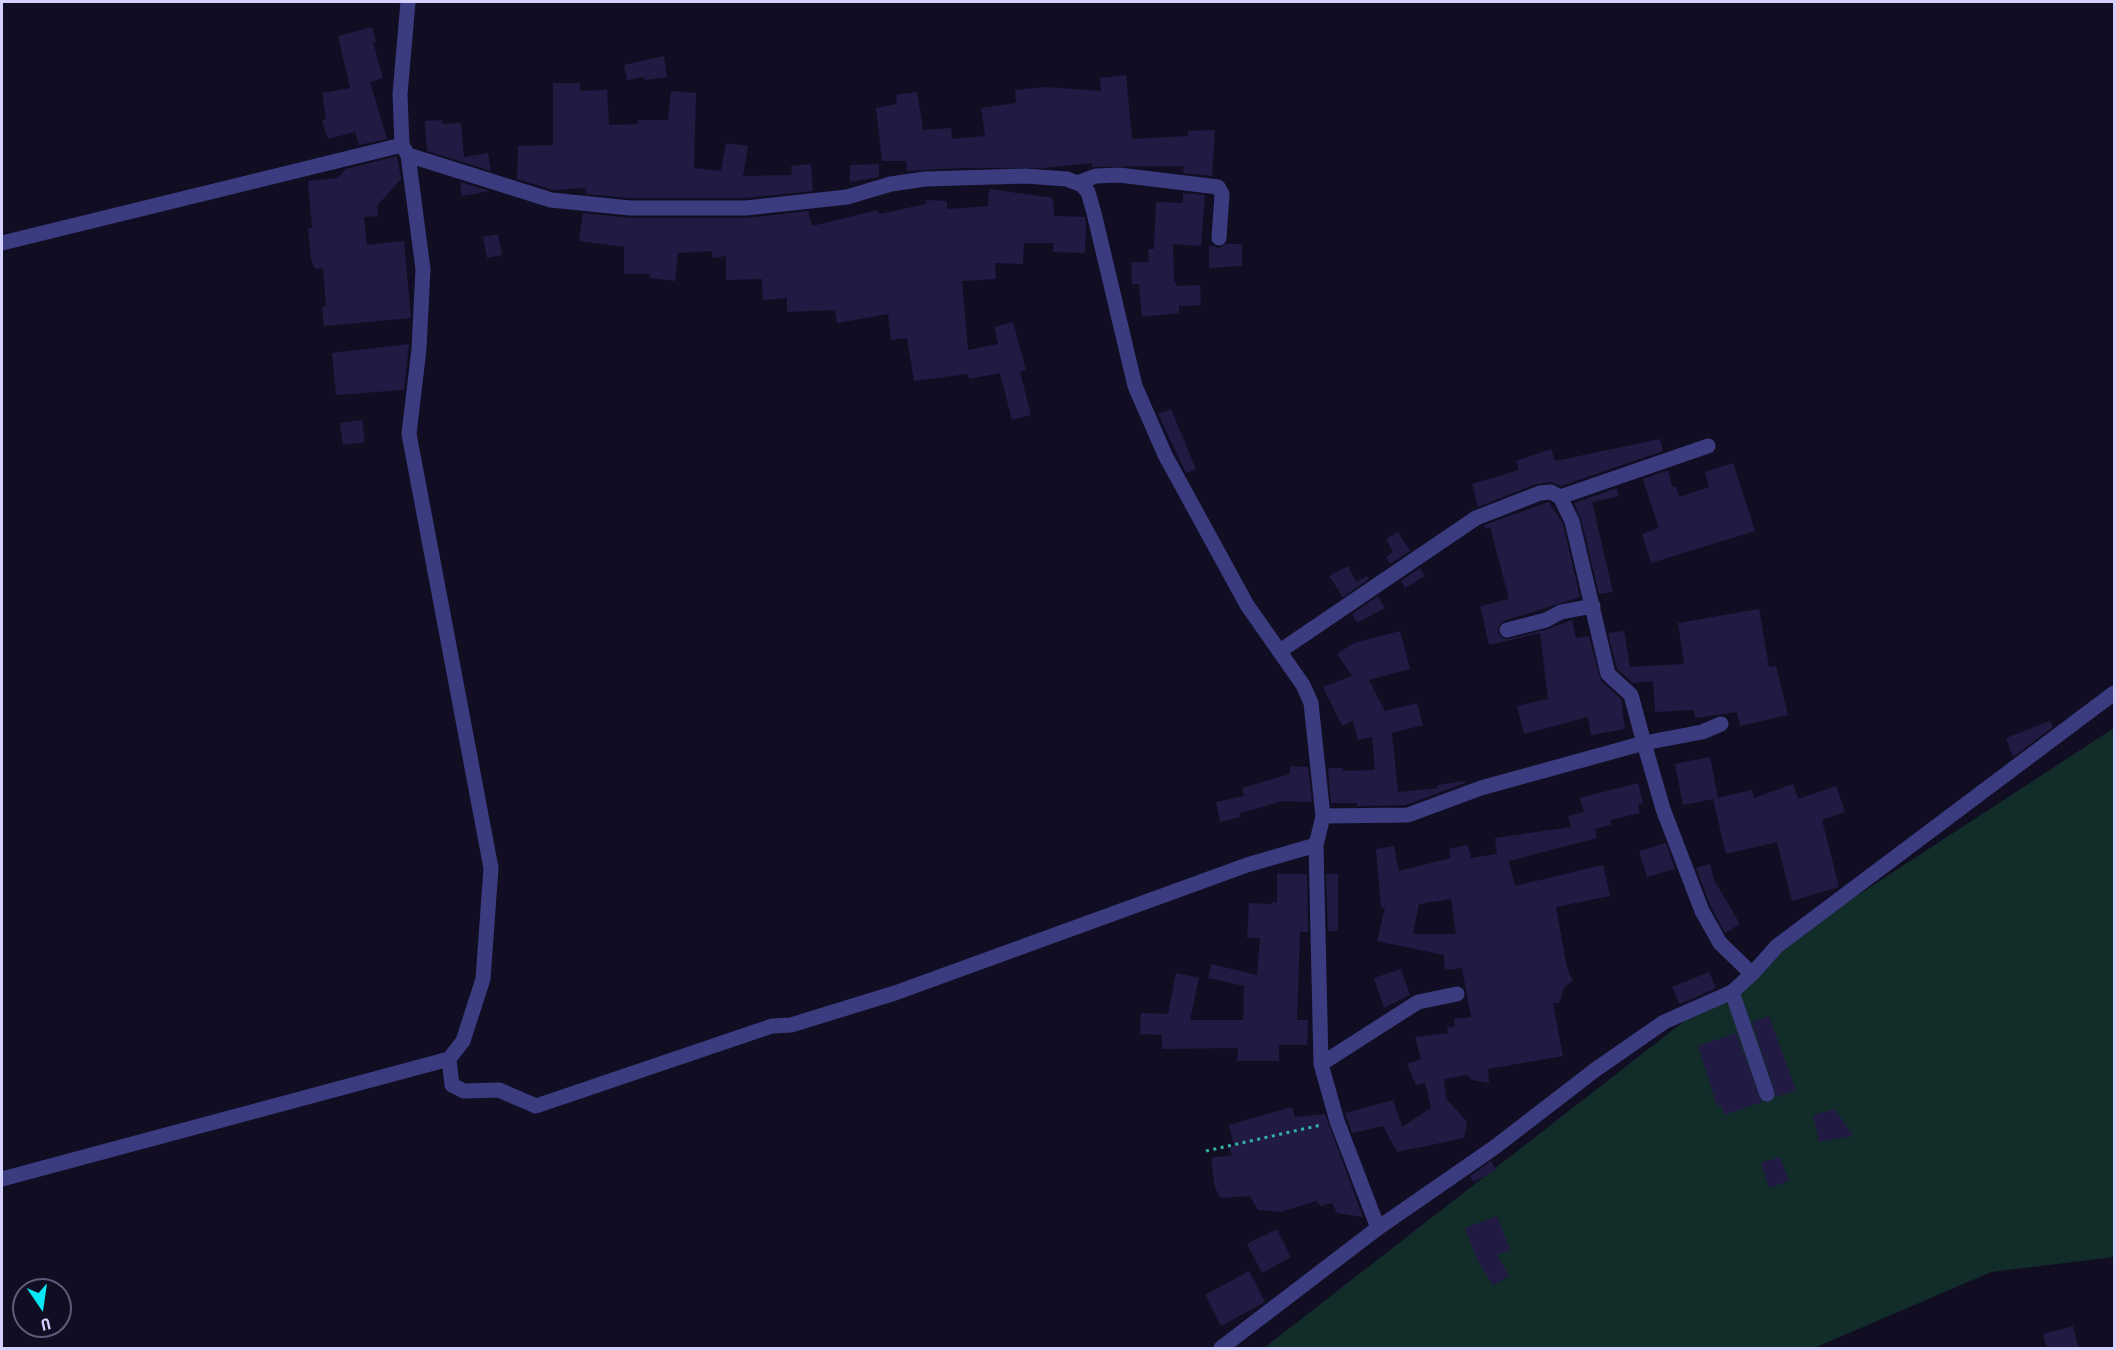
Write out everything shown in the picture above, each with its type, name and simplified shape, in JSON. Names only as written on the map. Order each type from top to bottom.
[{"type":"street","points":[[2,1179],[449,1059],[463,1041],[483,979],[491,868],[409,434],[419,349],[423,269],[405,150],[400,94],[408,2]]},
{"type":"street","points":[[2,243],[405,150],[551,200],[630,208],[746,208],[847,196],[891,184],[925,179],[1025,176],[1067,179],[1077,183],[1088,192],[1135,386],[1165,455],[1247,605],[1280,651],[1311,703],[1323,816],[1316,845],[1320,1064],[1337,1121],[1378,1228]]},
{"type":"street","points":[[1077,183],[1096,176],[1119,175],[1218,187],[1222,200],[1219,238]]},
{"type":"street","points":[[1560,498],[1708,446]]},
{"type":"street","points":[[1280,651],[1476,518],[1540,493],[1551,492],[1560,498],[1572,521],[1608,674],[1631,695],[1663,809],[1702,912],[1720,943],[1752,974]]},
{"type":"street","points":[[1507,630],[1546,620],[1561,612],[1593,606]]},
{"type":"street","points":[[1221,1348],[1378,1228],[1495,1147],[1595,1070],[1664,1022],[1732,992],[1777,946],[2115,693]]},
{"type":"street","points":[[1323,816],[1408,815],[1480,788],[1644,743],[1702,732],[1721,724]]},
{"type":"street","points":[[449,1059],[452,1085],[464,1092],[499,1090],[517,1096],[527,1105],[536,1106],[772,1026],[791,1025],[895,993],[1247,865],[1316,845]]},
{"type":"street","points":[[1732,992],[1767,1094]]},
{"type":"street","points":[[1320,1064],[1418,1002],[1457,994]]},
{"type":"path","points":[[1206,1151],[1337,1121]]},
{"type":"green space","points":[[2114,728],[2114,1257],[1991,1272],[1814,1348],[1264,1348],[1786,942]]},
{"type":"building","points":[[372,27],[376,42],[373,42],[383,78],[370,82],[387,139],[359,145],[355,132],[328,139],[322,121],[326,119],[322,93],[350,88],[338,36]]},
{"type":"building","points":[[664,56],[667,77],[627,80],[624,65]]},
{"type":"building","points":[[1126,75],[1132,139],[1188,136],[1188,131],[1215,130],[1212,176],[1183,173],[1184,166],[1092,167],[1092,163],[1043,168],[960,168],[907,171],[906,161],[882,161],[876,108],[897,104],[896,95],[917,92],[923,130],[951,128],[952,139],[985,136],[981,108],[1016,103],[1015,90],[1045,87],[1101,91],[1100,78]]},
{"type":"building","points":[[553,83],[580,83],[580,91],[607,90],[609,125],[638,124],[638,120],[668,120],[671,91],[696,93],[694,168],[721,171],[726,143],[748,146],[743,176],[792,175],[791,166],[811,164],[813,191],[745,198],[630,198],[585,194],[586,188],[553,190],[517,179],[518,146],[553,145]]},
{"type":"building","points":[[442,120],[442,124],[461,123],[464,157],[488,153],[491,171],[427,151],[425,121]]},
{"type":"building","points":[[397,156],[401,179],[377,206],[378,216],[364,217],[367,245],[404,241],[411,318],[324,326],[322,307],[326,306],[323,268],[315,269],[311,260],[308,228],[312,228],[308,181],[338,178],[346,169]]},
{"type":"building","points":[[879,164],[879,177],[850,182],[850,165]]},
{"type":"building","points":[[460,182],[490,191],[462,196]]},
{"type":"building","points":[[989,189],[1053,198],[1054,216],[1085,217],[1086,222],[1085,253],[1053,252],[1054,243],[1024,243],[1023,264],[995,263],[996,279],[962,281],[968,350],[998,344],[994,327],[1013,322],[1026,370],[1020,372],[1031,415],[1012,420],[1000,373],[969,379],[968,374],[914,381],[907,338],[891,340],[888,314],[837,323],[835,310],[787,312],[787,298],[763,300],[762,279],[726,280],[726,256],[713,258],[712,251],[678,253],[675,281],[650,278],[650,274],[624,274],[624,247],[579,241],[583,213],[630,218],[746,218],[808,211],[812,226],[878,210],[879,214],[926,204],[926,200],[947,201],[947,209],[988,206]]},
{"type":"building","points":[[1183,193],[1205,195],[1201,246],[1173,244],[1174,283],[1176,282],[1177,286],[1200,285],[1201,305],[1179,306],[1179,313],[1142,317],[1139,284],[1132,284],[1131,262],[1149,262],[1148,249],[1154,249],[1156,202],[1183,203]]},
{"type":"building","points":[[498,234],[502,255],[487,258],[483,237]]},
{"type":"building","points":[[1226,244],[1242,244],[1242,266],[1209,268],[1209,245],[1219,248]]},
{"type":"building","points":[[409,344],[404,390],[336,395],[332,353]]},
{"type":"building","points":[[1171,409],[1196,469],[1186,473],[1158,414]]},
{"type":"building","points":[[362,420],[365,442],[343,445],[340,423]]},
{"type":"building","points":[[1660,439],[1663,451],[1561,486],[1551,482],[1536,484],[1478,507],[1472,484],[1519,470],[1516,461],[1551,449],[1555,461]]},
{"type":"building","points":[[1733,463],[1755,531],[1651,563],[1642,534],[1659,528],[1643,479],[1668,470],[1672,487],[1676,486],[1679,497],[1709,487],[1705,472]]},
{"type":"building","points":[[1617,488],[1619,496],[1592,502],[1613,592],[1599,594],[1581,519],[1574,503]]},
{"type":"building","points":[[1549,502],[1563,524],[1580,597],[1504,621],[1498,627],[1498,633],[1504,639],[1509,639],[1572,620],[1576,638],[1589,636],[1601,681],[1621,699],[1625,729],[1591,735],[1588,717],[1524,734],[1517,706],[1548,699],[1540,633],[1489,645],[1480,606],[1509,599],[1490,527],[1485,529],[1484,525]]},
{"type":"building","points":[[1398,532],[1410,551],[1390,564],[1386,557],[1393,552],[1386,539]]},
{"type":"building","points":[[1348,566],[1356,582],[1367,576],[1369,579],[1343,597],[1329,576]]},
{"type":"building","points":[[1420,568],[1425,576],[1405,588],[1401,581]]},
{"type":"building","points":[[1378,596],[1385,608],[1357,623],[1352,614]]},
{"type":"building","points":[[1759,609],[1769,667],[1776,666],[1788,715],[1740,726],[1737,712],[1695,718],[1694,710],[1655,712],[1653,681],[1633,683],[1617,669],[1608,633],[1624,631],[1630,667],[1684,664],[1678,623]]},
{"type":"building","points":[[1400,631],[1410,669],[1369,680],[1385,711],[1417,703],[1423,725],[1392,733],[1398,792],[1438,788],[1437,785],[1465,781],[1465,783],[1406,805],[1357,806],[1357,803],[1331,803],[1328,768],[1343,768],[1343,771],[1375,770],[1372,737],[1358,740],[1353,721],[1342,726],[1323,687],[1352,676],[1337,654],[1354,643]]},
{"type":"building","points":[[2050,721],[2053,727],[2013,757],[2006,738]]},
{"type":"building","points":[[1710,757],[1718,798],[1683,805],[1675,764]]},
{"type":"building","points":[[1290,766],[1308,767],[1312,802],[1283,801],[1240,813],[1241,817],[1220,822],[1216,802],[1244,796],[1242,788],[1290,774]]},
{"type":"building","points":[[1638,783],[1643,803],[1638,804],[1640,813],[1610,820],[1611,825],[1595,829],[1597,838],[1509,861],[1515,886],[1603,865],[1610,896],[1556,907],[1567,968],[1573,981],[1565,986],[1559,1003],[1553,1003],[1563,1056],[1488,1069],[1489,1083],[1472,1080],[1468,1075],[1444,1079],[1446,1098],[1467,1122],[1464,1138],[1397,1152],[1383,1126],[1352,1133],[1345,1113],[1393,1100],[1402,1127],[1431,1108],[1425,1083],[1416,1085],[1407,1064],[1421,1059],[1415,1037],[1448,1033],[1447,1028],[1455,1026],[1454,1019],[1471,1017],[1462,968],[1445,970],[1444,955],[1377,941],[1385,907],[1381,908],[1376,849],[1394,846],[1399,871],[1451,858],[1449,849],[1468,845],[1471,858],[1497,854],[1495,838],[1571,827],[1568,816],[1584,812],[1580,798]],"holes":[[[1451,899],[1456,934],[1413,934],[1419,904]]]},
{"type":"building","points":[[1793,784],[1798,799],[1836,786],[1845,812],[1822,820],[1839,887],[1792,901],[1777,842],[1726,854],[1713,799],[1752,790],[1754,798]]},
{"type":"building","points":[[1666,843],[1675,869],[1647,877],[1639,851]]},
{"type":"building","points":[[1710,864],[1714,880],[1740,924],[1725,933],[1711,907],[1696,868]]},
{"type":"building","points":[[1277,874],[1307,874],[1308,932],[1300,932],[1297,1020],[1308,1020],[1307,1045],[1279,1045],[1279,1061],[1237,1061],[1238,1048],[1162,1049],[1162,1035],[1140,1034],[1141,1013],[1168,1014],[1176,973],[1199,978],[1190,1020],[1243,1020],[1244,986],[1208,978],[1211,964],[1257,975],[1260,938],[1247,938],[1249,903],[1272,904],[1272,902],[1277,902]]},
{"type":"building","points":[[1326,874],[1338,874],[1338,931],[1328,931]]},
{"type":"building","points":[[1401,969],[1410,995],[1384,1008],[1374,978]]},
{"type":"building","points":[[1709,972],[1716,988],[1680,1004],[1672,987]]},
{"type":"building","points":[[1769,1016],[1796,1090],[1776,1097],[1752,1022]]},
{"type":"building","points":[[1736,1033],[1762,1102],[1724,1115],[1721,1105],[1717,1106],[1698,1046]]},
{"type":"building","points":[[1292,1107],[1295,1117],[1325,1114],[1363,1217],[1337,1213],[1332,1203],[1321,1206],[1316,1201],[1280,1212],[1258,1210],[1250,1196],[1221,1198],[1215,1188],[1211,1158],[1232,1155],[1229,1147],[1234,1146],[1229,1125]]},
{"type":"building","points":[[1835,1109],[1853,1136],[1819,1142],[1813,1115]]},
{"type":"building","points":[[1780,1157],[1789,1181],[1769,1188],[1761,1163]]},
{"type":"building","points":[[1491,1161],[1496,1170],[1474,1182],[1470,1176]]},
{"type":"building","points":[[1497,1216],[1510,1250],[1497,1255],[1509,1276],[1493,1286],[1476,1257],[1465,1228]]},
{"type":"building","points":[[1277,1229],[1291,1257],[1262,1273],[1247,1244]]},
{"type":"building","points":[[1249,1271],[1265,1302],[1221,1326],[1205,1295]]},
{"type":"building","points":[[2073,1326],[2079,1348],[2047,1348],[2043,1334]]}]
